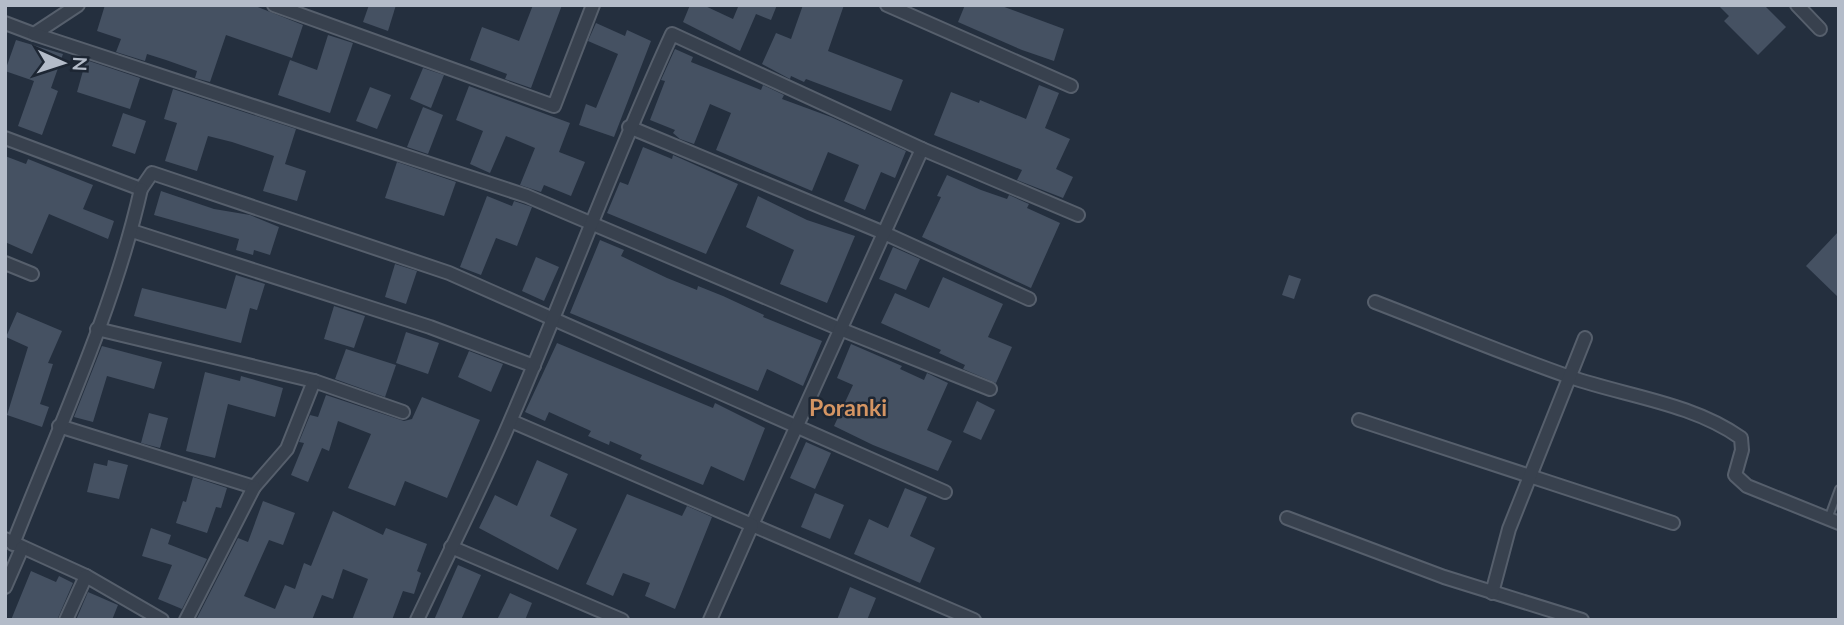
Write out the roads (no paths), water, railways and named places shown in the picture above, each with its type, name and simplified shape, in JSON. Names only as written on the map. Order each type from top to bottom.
[{"type":"street","points":[[34,34],[79,5]]},
{"type":"street","points":[[274,5],[554,106],[593,5]]},
{"type":"street","points":[[887,5],[1072,86]]},
{"type":"street","points":[[1797,5],[1820,29]]},
{"type":"street","points":[[6,25],[527,196],[840,329],[990,389]]},
{"type":"street","points":[[417,620],[511,421],[593,223],[629,127],[672,34],[922,149],[1078,215]]},
{"type":"street","points":[[629,127],[884,233],[1029,299]]},
{"type":"street","points":[[5,138],[141,189]]},
{"type":"street","points":[[709,620],[794,425],[922,149]]},
{"type":"street","points":[[5,587],[14,543],[97,329],[132,231],[141,189],[152,173],[449,272],[945,492]]},
{"type":"street","points":[[132,231],[430,327],[534,366]]},
{"type":"street","points":[[5,263],[32,274]]},
{"type":"street","points":[[1375,302],[1570,377],[1690,412],[1733,432],[1741,438],[1742,450],[1735,475],[1747,486],[1833,521]]},
{"type":"street","points":[[97,329],[314,381],[403,412]]},
{"type":"street","points":[[1492,593],[1509,529],[1585,338]]},
{"type":"street","points":[[186,620],[254,487],[287,449],[314,381]]},
{"type":"street","points":[[1359,420],[1673,523]]},
{"type":"street","points":[[511,421],[974,620]]},
{"type":"street","points":[[59,426],[254,487]]},
{"type":"street","points":[[1287,518],[1492,593],[1582,620]]},
{"type":"street","points":[[14,543],[86,576],[162,620]]},
{"type":"street","points":[[451,547],[622,620]]},
{"type":"street","points":[[66,620],[86,576]]},
{"type":"lane","points":[[1833,521],[1839,489]]},
{"type":"district","name":"Poranki","points":[[848,408]]}]
